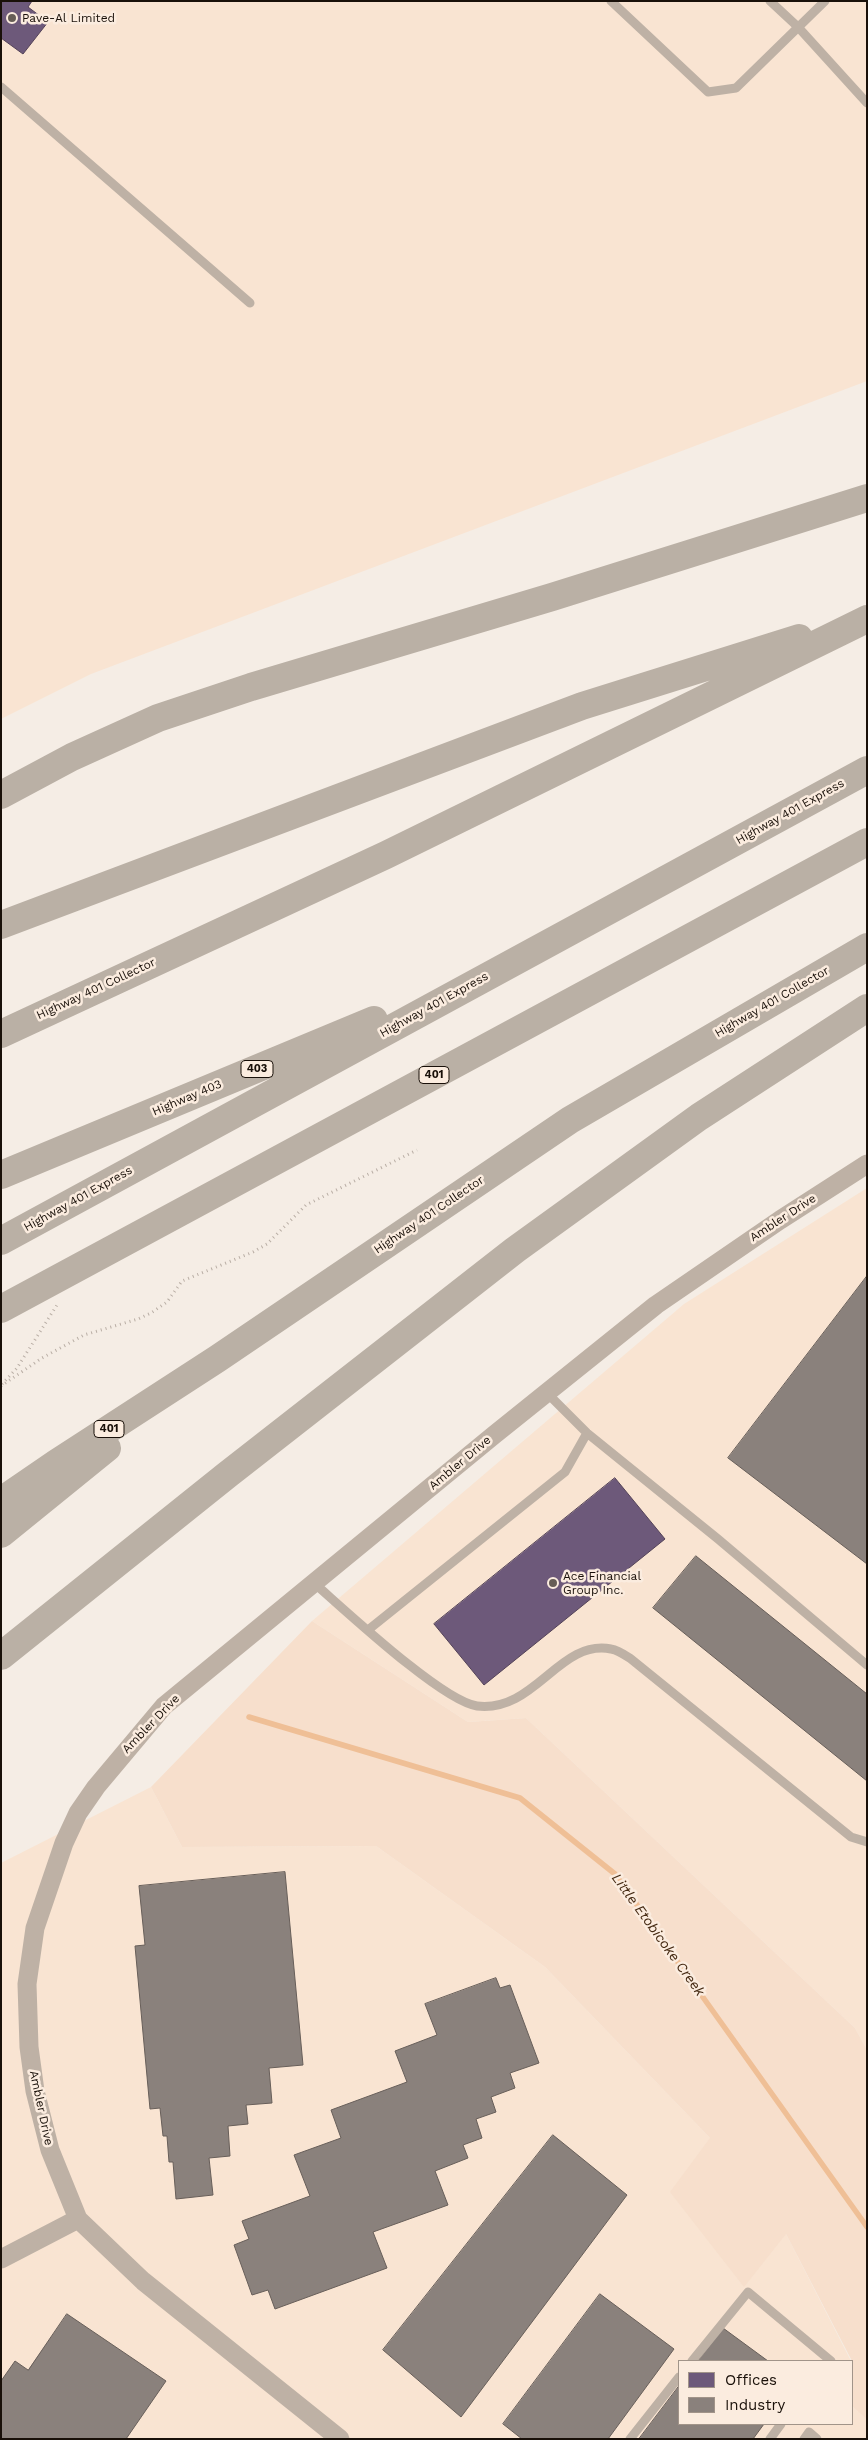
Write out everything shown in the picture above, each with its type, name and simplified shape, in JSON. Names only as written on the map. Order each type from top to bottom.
[{"type":"highway","points":[[1,795],[72,756],[158,718],[251,687],[552,597],[867,498]]},
{"type":"highway","points":[[1,926],[582,706],[867,618]]},
{"type":"highway","name":"Highway 401 Collector","points":[[1,1034],[386,855],[867,618]]},
{"type":"highway","name":"Highway 401 Express","points":[[1,1241],[867,770]]},
{"type":"highway","name":"401","points":[[1,1309],[867,842]]},
{"type":"highway","name":"Highway 401 Collector","points":[[1,1501],[218,1359],[570,1120],[867,946]]},
{"type":"highway","name":"Highway 403","points":[[1,1175],[512,963]]},
{"type":"highway","points":[[1,1656],[226,1475],[515,1250],[699,1117],[867,1008]]},
{"type":"highway","points":[[1,1534],[218,1359]]},
{"type":"street","name":"Ambler Drive","points":[[340,2439],[143,2281],[78,2218],[50,2150],[34,2091],[29,2047],[27,1984],[36,1928],[47,1889],[78,1813],[123,1753],[164,1706],[546,1392],[656,1305],[772,1225],[867,1164]]},
{"type":"street","points":[[1,2260],[78,2218]]},
{"type":"lane","points":[[611,1],[708,92],[736,88],[825,1]]},
{"type":"lane","points":[[770,1],[798,27],[867,104]]},
{"type":"lane","points":[[1,87],[250,303]]},
{"type":"lane","points":[[546,1392],[587,1433],[718,1539],[867,1665]]},
{"type":"lane","points":[[368,1630],[565,1472],[587,1433]]},
{"type":"lane","points":[[314,1583],[368,1630],[449,1694],[463,1702],[477,1706],[498,1705],[513,1701],[537,1686],[556,1667],[582,1652],[594,1648],[612,1649],[631,1659],[852,1837],[867,1842]]},
{"type":"lane","points":[[693,2360],[748,2292],[830,2360]]},
{"type":"lane","points":[[630,2439],[678,2379]]},
{"type":"lane","points":[[770,2439],[780,2425]]},
{"type":"lane","points":[[804,2439],[809,2432],[817,2439]]},
{"type":"path","points":[[1,1385],[42,1358],[84,1335],[138,1319],[151,1313],[167,1302],[182,1281],[253,1252],[267,1244],[306,1205],[417,1150]]},
{"type":"path","points":[[1,1385],[18,1368],[60,1300]]},
{"type":"shaded area","points":[[1,1],[867,1],[867,381],[91,674],[1,719]]},
{"type":"shaded area","points":[[867,1188],[867,2050],[855,2028],[526,1718],[468,1722],[312,1621],[684,1304]]},
{"type":"shaded area","points":[[312,1621],[468,1722],[526,1718],[855,2028],[867,2050],[867,2420],[853,2407],[853,2360],[786,2234],[744,2287],[670,2192],[710,2138],[545,1967],[376,1846],[182,1847],[151,1787]]},
{"type":"shaded area","points":[[151,1787],[182,1847],[376,1846],[545,1967],[711,2139],[786,2234],[850,2360],[678,2360],[678,2425],[853,2425],[853,2407],[867,2420],[867,2439],[1,2439],[1,1863]]},
{"type":"building: Offices","points":[[1,1],[32,1],[28,7],[48,22],[23,54],[1,38]]},
{"type":"building: Offices","points":[[615,1478],[665,1539],[484,1685],[434,1624]]},
{"type":"building: Industry","points":[[867,1276],[867,1564],[728,1458]]},
{"type":"building: Industry","points":[[696,1556],[867,1694],[867,1781],[653,1608]]},
{"type":"building: Industry","points":[[285,1872],[303,2065],[269,2068],[272,2103],[246,2105],[248,2124],[228,2126],[230,2156],[209,2158],[213,2195],[176,2199],[173,2162],[169,2162],[167,2136],[163,2136],[160,2108],[150,2109],[135,1946],[145,1945],[139,1886]]},
{"type":"building: Industry","points":[[496,1978],[500,1988],[510,1985],[539,2063],[510,2073],[515,2088],[491,2097],[496,2112],[476,2119],[482,2138],[463,2145],[468,2158],[435,2171],[448,2205],[373,2232],[387,2268],[275,2309],[268,2290],[252,2295],[234,2245],[249,2239],[242,2221],[310,2196],[294,2155],[341,2138],[331,2110],[407,2082],[395,2051],[437,2035],[425,2004]]},
{"type":"building: Industry","points":[[553,2135],[627,2195],[461,2417],[383,2350]]},
{"type":"building: Industry","points":[[600,2294],[674,2349],[608,2439],[522,2439],[503,2424]]},
{"type":"building: Industry","points":[[67,2314],[166,2381],[126,2439],[1,2439],[1,2381],[15,2361],[28,2370]]},
{"type":"building: Industry","points":[[723,2328],[767,2360],[699,2360]]},
{"type":"building: Industry","points":[[678,2387],[678,2425],[763,2425],[753,2439],[639,2439]]},
{"type":"waterway","name":"Little Etobicoke Creek","points":[[249,1717],[520,1798],[615,1874],[867,2227]]},
{"type":"place","name":"Pave-Al Limited","points":[[12,18]]},
{"type":"place","name":"Ace Financial Group Inc.","points":[[553,1583]]}]
